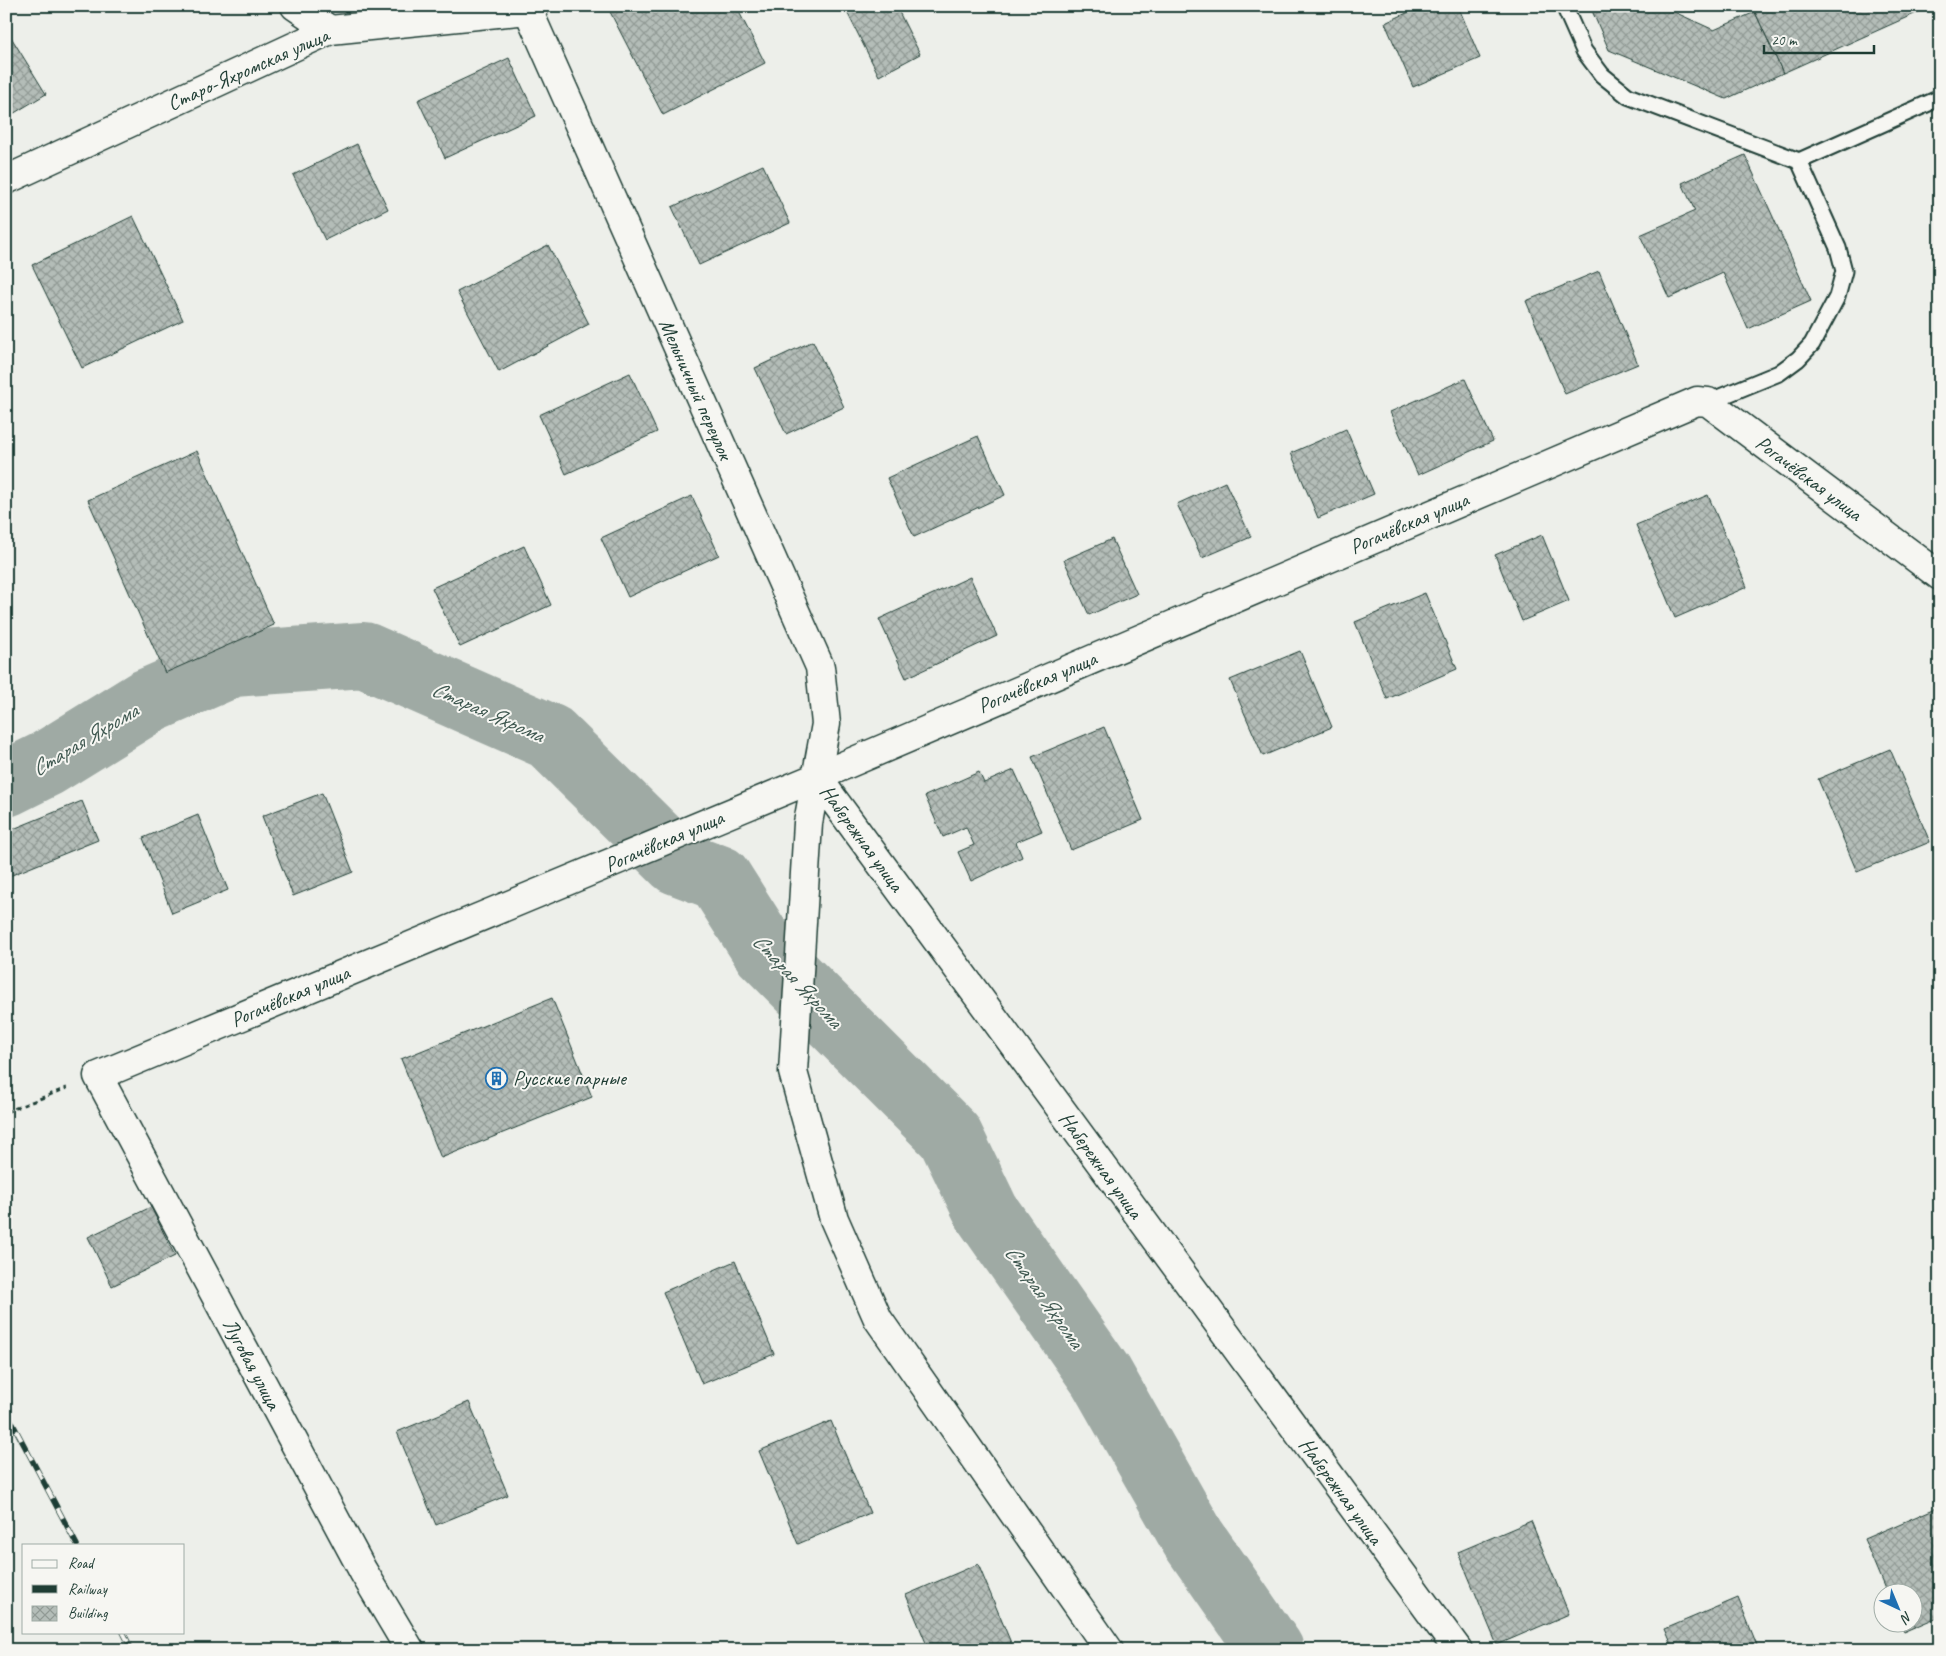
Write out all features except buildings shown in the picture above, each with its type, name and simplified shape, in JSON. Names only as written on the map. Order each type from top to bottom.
[{"type":"street","points":[[295,6],[330,30]]},
{"type":"street","name":"Старо-Яхромская улица","points":[[6,180],[330,30],[531,8]]},
{"type":"street","name":"Мельничный переулок","points":[[531,8],[820,667],[826,724],[817,777]]},
{"type":"street","name":"Рогачёвская улица","points":[[98,1076],[817,777],[1697,401],[1708,402],[1940,576]]},
{"type":"street","name":"Набережная улица","points":[[817,777],[808,823],[793,1072],[834,1220],[878,1319],[1109,1650]]},
{"type":"street","name":"Набережная улица","points":[[817,777],[1458,1650]]},
{"type":"street","name":"Луговая улица","points":[[98,1076],[363,1571],[410,1650]]},
{"type":"lane","points":[[1564,6],[1584,52],[1602,75],[1628,96],[1799,161],[1940,98]]},
{"type":"lane","points":[[1708,402],[1779,373],[1798,359],[1812,344],[1837,297],[1844,271],[1838,248],[1799,161]]},
{"type":"path","points":[[6,1112],[98,1076]]},
{"type":"waterway","name":"Старая Яхрома","points":[[6,784],[46,764],[146,702],[233,664],[364,655],[550,737],[677,862],[719,878],[766,952],[950,1136],[987,1213],[1101,1376],[1193,1538],[1271,1650]]},
{"type":"railway","points":[[6,1411],[76,1544]]},
{"type":"railway","points":[[124,1634],[132,1650]]},
{"type":"place","name":"Русские парные","points":[[497,1078]]}]
